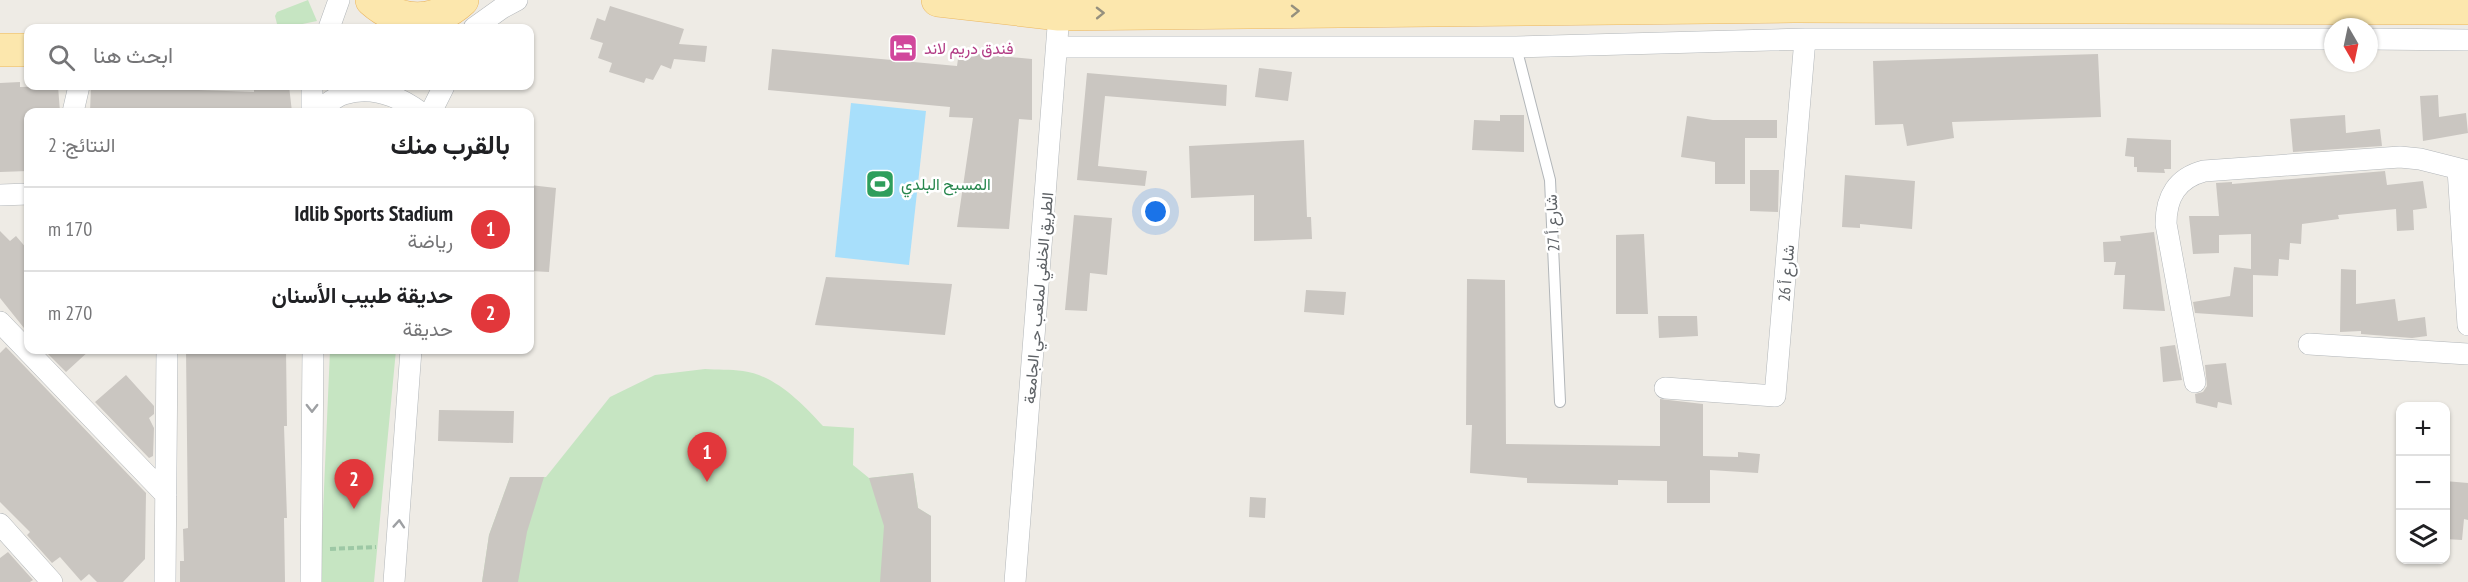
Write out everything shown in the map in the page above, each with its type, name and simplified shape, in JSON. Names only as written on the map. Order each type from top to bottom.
[{"type":"main road","points":[[372,0],[394,15],[455,14]]},
{"type":"main road","points":[[938,0],[1059,14],[1794,6],[2468,8]]},
{"type":"main road","points":[[396,24],[455,14]]},
{"type":"main road","points":[[0,50],[24,50]]},
{"type":"street","points":[[330,24],[339,0]]},
{"type":"street","points":[[455,14],[502,8],[518,0]]},
{"type":"street","name":"الطريق الخلفي لملعب حي الجامعة","points":[[1015,582],[1059,14]]},
{"type":"street","points":[[1058,47],[1516,47],[1805,39],[2324,39]]},
{"type":"street","name":"شارع أ 26","points":[[1665,388],[1775,396],[1805,39]]},
{"type":"street","points":[[2378,39],[2468,40]]},
{"type":"street","points":[[74,108],[78,90]]},
{"type":"street","points":[[312,90],[314,108]]},
{"type":"street","points":[[431,108],[434,90]]},
{"type":"street","points":[[432,108],[442,90]]},
{"type":"street","points":[[320,108],[343,94],[375,91],[395,95],[414,108]]},
{"type":"street","points":[[2195,382],[2166,224],[2167,203],[2183,179],[2204,171],[2400,157],[2420,159],[2463,170],[2468,325]]},
{"type":"street","points":[[0,195],[24,194]]},
{"type":"street","points":[[0,322],[24,347]]},
{"type":"street","points":[[2309,344],[2468,354]]},
{"type":"street","points":[[31,354],[166,495]]},
{"type":"street","points":[[165,582],[167,354]]},
{"type":"street","points":[[311,582],[312,354]]},
{"type":"street","points":[[394,582],[411,354]]},
{"type":"street","points":[[0,524],[52,582]]},
{"type":"lane","name":"شارع أ 27","points":[[1516,47],[1550,180],[1560,402]]},
{"type":"path","points":[[320,550],[377,547]]},
{"type":"green space","points":[[308,0],[317,21],[302,24],[277,24],[275,16],[277,12]]},
{"type":"green space","points":[[330,354],[396,354],[374,582],[320,582]]},
{"type":"green space","points":[[705,369],[738,370],[766,378],[788,392],[823,426],[854,428],[853,465],[869,478],[913,473],[918,508],[931,516],[931,582],[482,582],[489,535],[510,477],[546,477],[610,397],[655,375]]},
{"type":"water","name":"المسبح البلدي","points":[[851,103],[926,111],[909,265],[835,257]]},
{"type":"building","points":[[610,6],[684,29],[679,44],[707,46],[705,62],[674,59],[671,69],[661,65],[653,80],[646,78],[644,83],[609,72],[612,63],[598,58],[603,43],[590,39],[597,18],[605,21]]},
{"type":"building","points":[[772,49],[957,66],[959,52],[1032,59],[1032,120],[1019,119],[1009,229],[957,227],[973,118],[949,117],[950,107],[768,90]]},
{"type":"building","points":[[2098,54],[2101,117],[1952,122],[1954,138],[1907,146],[1903,124],[1875,125],[1873,61]]},
{"type":"building","points":[[1259,68],[1292,72],[1288,101],[1255,97]]},
{"type":"building","points":[[1087,73],[1227,85],[1226,106],[1105,96],[1098,166],[1147,171],[1145,186],[1077,180]]},
{"type":"building","points":[[20,82],[20,87],[24,87],[24,90],[58,90],[60,108],[24,108],[24,171],[0,172],[0,83]]},
{"type":"building","points":[[91,90],[254,92],[254,90],[289,90],[292,108],[90,108]]},
{"type":"building","points":[[2438,95],[2439,117],[2466,113],[2468,133],[2423,141],[2420,96]]},
{"type":"building","points":[[1500,115],[1524,115],[1524,152],[1472,150],[1474,120],[1500,121]]},
{"type":"building","points":[[2345,115],[2346,133],[2380,129],[2382,146],[2293,152],[2290,119]]},
{"type":"building","points":[[1687,116],[1713,120],[1777,120],[1777,138],[1745,138],[1745,184],[1715,184],[1715,162],[1681,157]]},
{"type":"building","points":[[2127,138],[2171,140],[2171,169],[2164,169],[2165,173],[2137,172],[2137,167],[2134,167],[2134,157],[2125,156]]},
{"type":"building","points":[[1304,140],[1307,217],[1311,217],[1312,239],[1254,241],[1254,195],[1191,198],[1189,146]]},
{"type":"building","points":[[1750,170],[1779,170],[1778,212],[1750,211]]},
{"type":"building","points":[[2385,171],[2387,185],[2423,181],[2427,208],[2413,210],[2414,230],[2397,231],[2396,209],[2338,215],[2339,219],[2302,224],[2301,244],[2290,243],[2289,260],[2279,259],[2278,276],[2253,275],[2253,317],[2195,313],[2193,302],[2230,296],[2234,267],[2251,269],[2251,234],[2219,235],[2219,253],[2193,254],[2189,216],[2219,216],[2216,183],[2232,182],[2232,184]]},
{"type":"building","points":[[1845,175],[1915,181],[1912,229],[1860,224],[1860,228],[1842,227]]},
{"type":"building","points":[[534,185],[556,188],[549,272],[534,271]]},
{"type":"building","points":[[1074,215],[1112,218],[1107,275],[1090,273],[1087,311],[1065,310]]},
{"type":"building","points":[[0,231],[10,241],[16,236],[24,245],[24,328],[0,298]]},
{"type":"building","points":[[2154,232],[2165,311],[2123,309],[2125,275],[2114,275],[2116,262],[2104,262],[2103,242],[2121,241],[2120,236]]},
{"type":"building","points":[[1644,234],[1648,314],[1616,314],[1616,235]]},
{"type":"building","points":[[2341,269],[2356,270],[2356,304],[2395,299],[2398,321],[2425,317],[2427,336],[2412,338],[2361,334],[2361,331],[2340,332]]},
{"type":"building","points":[[826,277],[952,284],[945,335],[815,325]]},
{"type":"building","points":[[1467,279],[1505,280],[1506,444],[1660,446],[1660,399],[1703,404],[1703,456],[1738,457],[1738,452],[1760,454],[1758,473],[1710,470],[1710,503],[1667,503],[1667,481],[1618,480],[1618,485],[1527,483],[1527,478],[1470,473],[1472,425],[1466,425]]},
{"type":"building","points":[[1306,290],[1346,292],[1344,315],[1304,312]]},
{"type":"building","points":[[1658,316],[1697,316],[1698,336],[1659,338]]},
{"type":"building","points":[[2175,345],[2182,380],[2163,382],[2160,347]]},
{"type":"building","points":[[6,347],[146,493],[145,559],[123,582],[97,582],[89,574],[81,581],[60,557],[52,563],[27,535],[30,532],[0,502],[0,353]]},
{"type":"building","points":[[48,354],[86,354],[66,372]]},
{"type":"building","points":[[186,354],[286,354],[285,582],[180,582],[180,561],[184,561],[183,529],[188,528]]},
{"type":"building","points":[[2226,363],[2232,405],[2218,402],[2217,408],[2196,403],[2195,394],[2203,392],[2207,386],[2205,365]]},
{"type":"building","points":[[126,375],[154,406],[154,414],[149,418],[154,428],[153,456],[149,458],[95,402]]},
{"type":"building","points":[[439,410],[514,411],[513,443],[438,441]]},
{"type":"building","points":[[913,473],[918,508],[931,516],[931,582],[880,582],[884,526],[869,478]]},
{"type":"building","points":[[510,477],[544,477],[527,532],[518,582],[482,582],[489,535]]},
{"type":"building","points":[[2450,481],[2468,483],[2468,520],[2464,519],[2462,540],[2450,539]]},
{"type":"building","points":[[1250,497],[1266,498],[1265,518],[1249,517]]},
{"type":"building","points":[[8,552],[33,580],[30,582],[0,582],[0,558]]},
{"type":"place","name":"فندق دريم لاند","points":[[903,48]]},
{"type":"place","name":"المسبح البلدي","points":[[880,184]]},
{"type":"place","name":"Idlib Sports Stadium","points":[[707,482]]},
{"type":"place","name":"حديقة طبيب الأسنان","points":[[354,509]]}]
